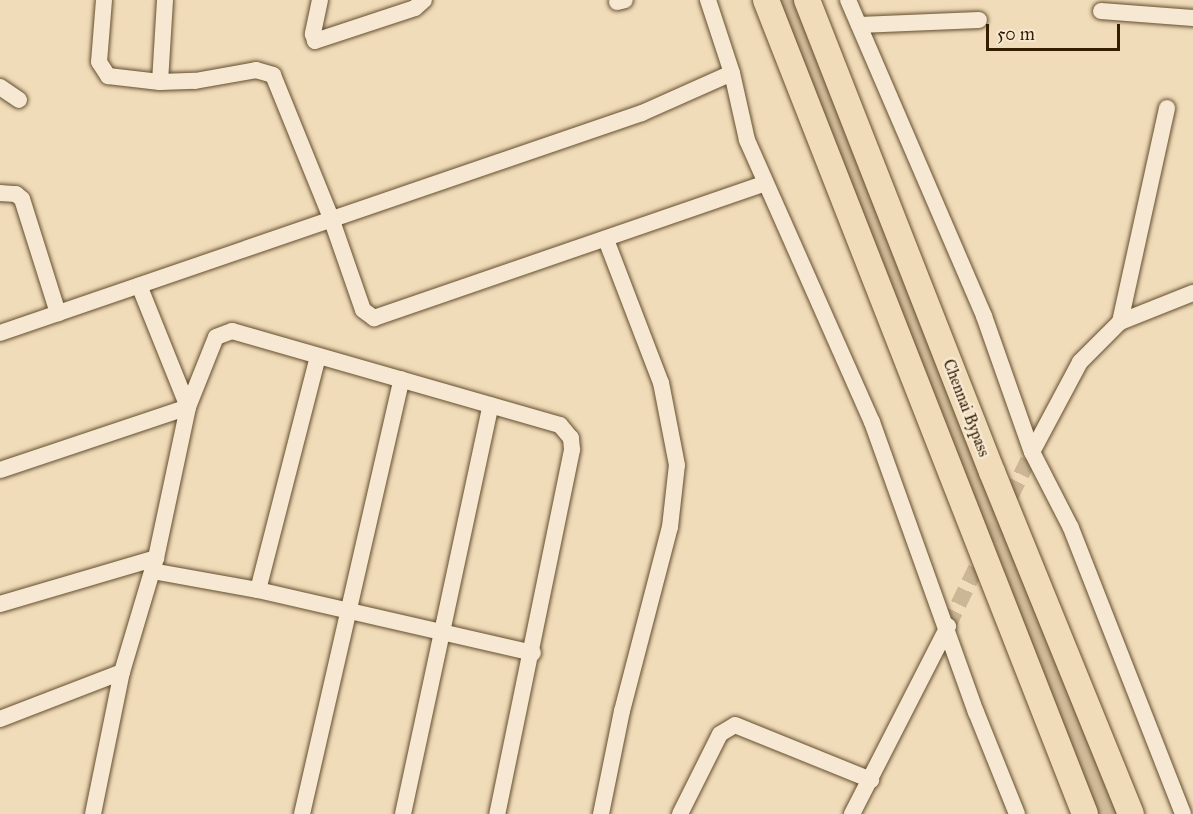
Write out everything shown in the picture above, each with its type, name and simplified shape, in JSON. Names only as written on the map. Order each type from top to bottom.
[{"type":"highway","points":[[766,0],[1085,814]]},
{"type":"highway","name":"Chennai Bypass","points":[[807,0],[992,472],[1131,814]]},
{"type":"street","points":[[104,0],[99,62],[102,70],[124,81],[195,81],[255,70],[273,75],[331,218],[363,310],[374,318],[764,184]]},
{"type":"street","points":[[160,82],[165,0]]},
{"type":"street","points":[[320,0],[315,41],[416,8],[424,0]]},
{"type":"street","points":[[708,0],[732,73],[747,140],[764,184],[872,422],[948,626],[976,712],[1017,814]]},
{"type":"street","points":[[849,0],[984,316],[1032,452],[1071,528],[1183,814]]},
{"type":"street","points":[[1101,11],[1130,6],[1193,18]]},
{"type":"street","points":[[859,25],[979,20]]},
{"type":"street","points":[[0,333],[642,113],[732,73]]},
{"type":"street","points":[[0,87],[19,100]]},
{"type":"street","points":[[1120,322],[1167,108]]},
{"type":"street","points":[[0,193],[16,194],[22,199],[58,313]]},
{"type":"street","points":[[601,814],[622,711],[670,527],[677,465],[661,383],[606,240]]},
{"type":"street","points":[[139,285],[188,408]]},
{"type":"street","points":[[1032,452],[1080,362],[1120,322],[1193,293]]},
{"type":"street","points":[[93,814],[122,672],[154,564],[188,408],[208,354],[224,332],[231,331],[560,425],[571,438],[572,450],[533,652],[497,814]]},
{"type":"street","points":[[258,590],[318,357]]},
{"type":"street","points":[[302,814],[402,380]]},
{"type":"street","points":[[403,814],[491,405]]},
{"type":"street","points":[[0,470],[188,408]]},
{"type":"street","points":[[0,604],[154,564],[440,634],[533,652]]},
{"type":"street","points":[[852,814],[948,626]]},
{"type":"street","points":[[0,719],[122,672]]},
{"type":"street","points":[[680,814],[720,734],[735,725],[871,780]]},
{"type":"shaded area","points":[[776,0],[794,0],[1120,814],[1097,814]]},
{"type":"tunnel","points":[[948,626],[1032,452]]}]
